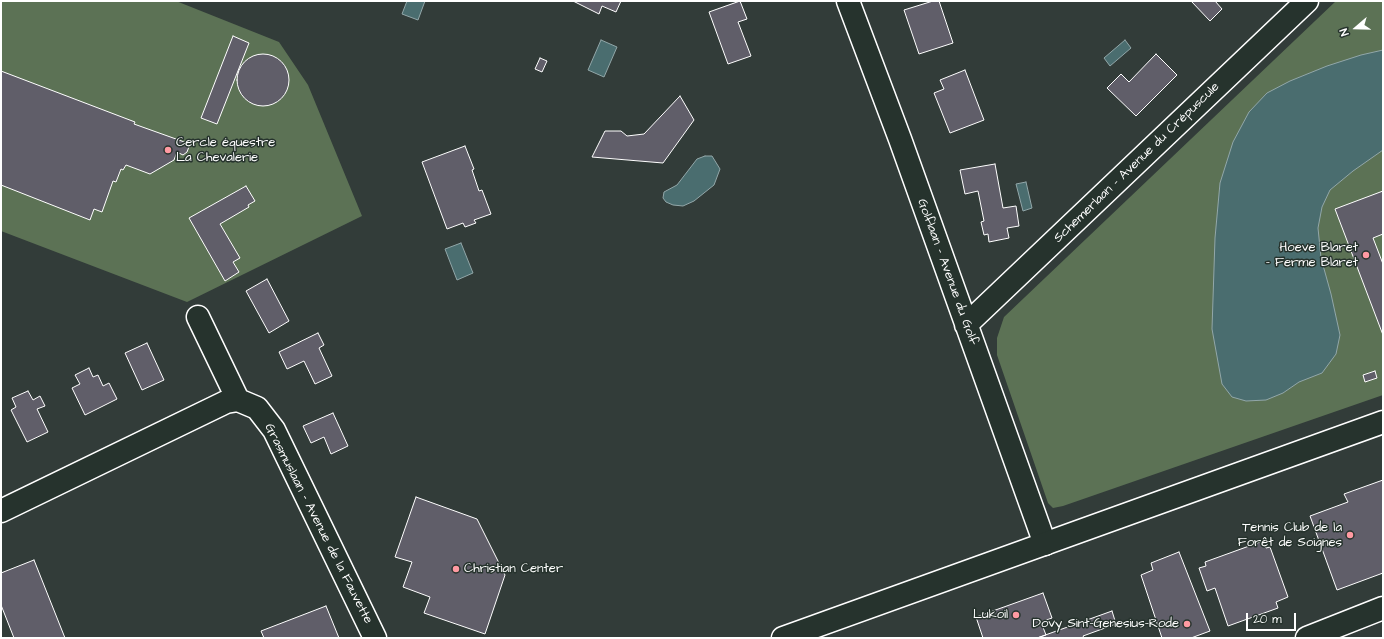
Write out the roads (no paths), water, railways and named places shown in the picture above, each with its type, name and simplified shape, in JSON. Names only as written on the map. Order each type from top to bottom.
[{"type":"street","name":"Golflaan - Avenue du Golf","points":[[848,1],[900,139],[1045,544]]},
{"type":"street","name":"Schemerlaan - Avenue du Crépuscule","points":[[966,325],[1307,1]]},
{"type":"street","points":[[1,511],[226,402],[238,400],[198,317]]},
{"type":"street","name":"Grasmuslaan - Avenue de la Fauvette","points":[[238,400],[257,408],[274,430],[375,638]]},
{"type":"street","points":[[783,638],[1383,422]]},
{"type":"street","points":[[1307,638],[1383,608]]},
{"type":"water","points":[[407,1],[425,1],[418,20],[402,14]]},
{"type":"water","points":[[601,40],[617,47],[604,77],[588,70]]},
{"type":"water","points":[[1125,40],[1131,48],[1110,66],[1104,58]]},
{"type":"water","points":[[1383,50],[1383,150],[1353,171],[1330,190],[1322,207],[1318,228],[1321,258],[1340,335],[1336,354],[1322,373],[1299,382],[1283,393],[1266,400],[1246,401],[1232,397],[1222,384],[1212,329],[1215,238],[1220,183],[1233,142],[1249,112],[1267,93],[1290,81],[1327,66],[1361,55]]},
{"type":"water","points":[[705,156],[712,156],[720,169],[714,185],[694,201],[683,206],[673,205],[666,202],[663,198],[664,192],[677,185],[697,159]]},
{"type":"water","points":[[1026,182],[1032,208],[1023,211],[1016,184]]},
{"type":"water","points":[[461,243],[473,273],[457,280],[445,249]]},
{"type":"place","name":"Cercle équestre La Chevalerie","points":[[168,150]]},
{"type":"place","name":"Hoeve Blaret - Ferme Blaret","points":[[1366,255]]},
{"type":"place","name":"Tennis Club de la Forêt de Soignes","points":[[1350,535]]},
{"type":"place","name":"Christian Center","points":[[456,569]]},
{"type":"place","name":"Lukoil","points":[[1016,615]]},
{"type":"place","name":"Dovy Sint-Genesius-Rode","points":[[1187,624]]}]
